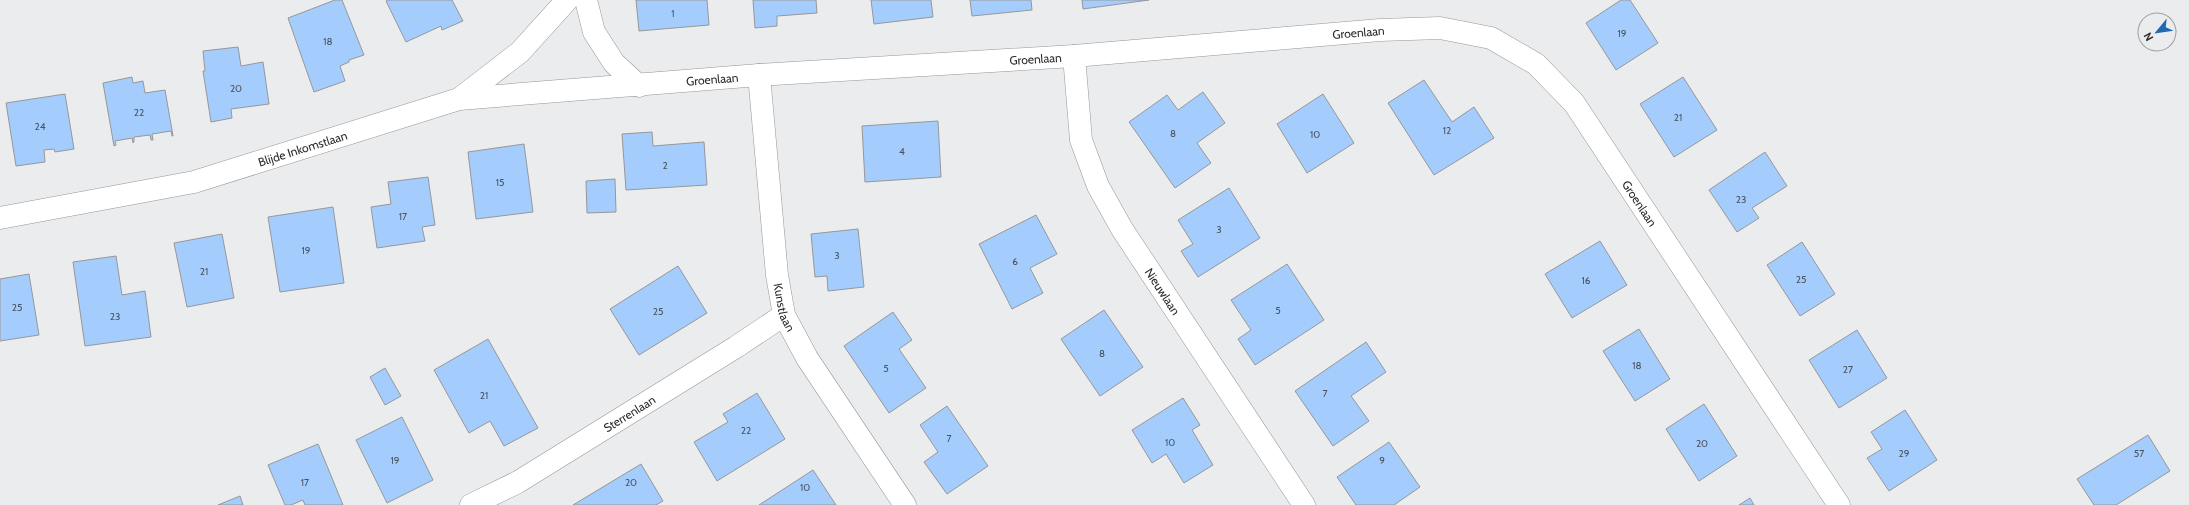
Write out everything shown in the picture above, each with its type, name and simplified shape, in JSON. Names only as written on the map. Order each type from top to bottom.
[{"type":"street","name":"Blijde Inkomstlaan","points":[[0,218],[194,182],[459,99],[520,52],[567,0]]},
{"type":"street","points":[[586,0],[594,32],[614,62],[639,86]]},
{"type":"street","name":"Groenlaan","points":[[459,99],[639,86],[759,75],[1074,56],[1380,30],[1440,28],[1491,38],[1536,64],[1574,102],[1838,505]]},
{"type":"street","name":"Nieuwlaan","points":[[1074,56],[1081,140],[1098,186],[1122,229],[1304,505]]},
{"type":"street","name":"Kunstlaan","points":[[759,75],[777,275],[784,315],[807,358],[905,505]]},
{"type":"street","name":"Sterrenlaan","points":[[471,505],[518,482],[736,347],[784,315]]},
{"type":"building","points":[[335,0],[342,0],[364,55],[349,60],[349,62],[340,66],[345,81],[314,92],[288,18]]},
{"type":"building","points":[[452,0],[463,21],[442,30],[441,26],[406,42],[386,1]]},
{"type":"building","points":[[636,0],[707,0],[709,25],[639,31]]},
{"type":"building","points":[[753,0],[816,0],[817,13],[777,16],[777,26],[755,28]]},
{"type":"building","points":[[871,0],[931,0],[933,17],[874,24]]},
{"type":"building","points":[[970,0],[1031,0],[1032,10],[972,16]]},
{"type":"building","points":[[1082,0],[1149,0],[1083,9]]},
{"type":"building","points":[[1621,0],[1630,0],[1658,43],[1616,70],[1586,23]]},
{"type":"building","points":[[238,47],[241,66],[263,62],[269,104],[231,109],[232,118],[211,122],[203,71],[205,71],[203,51]]},
{"type":"building","points":[[132,77],[133,83],[143,81],[145,93],[165,90],[173,136],[171,131],[152,134],[153,140],[151,140],[150,135],[134,137],[133,143],[132,138],[115,141],[116,145],[114,146],[103,83]]},
{"type":"building","points":[[1683,77],[1717,130],[1674,157],[1640,104]]},
{"type":"building","points":[[1424,80],[1452,122],[1474,107],[1494,138],[1434,175],[1388,103]]},
{"type":"building","points":[[1203,92],[1225,123],[1197,143],[1211,163],[1175,188],[1129,122],[1167,95],[1178,110]]},
{"type":"building","points":[[65,94],[74,149],[55,152],[54,149],[44,150],[45,162],[16,166],[6,103]]},
{"type":"building","points":[[1323,94],[1354,143],[1307,173],[1277,124]]},
{"type":"building","points":[[938,121],[941,177],[865,182],[862,126]]},
{"type":"building","points":[[652,132],[653,146],[704,142],[707,185],[626,190],[622,134]]},
{"type":"building","points":[[524,144],[533,212],[476,219],[468,152]]},
{"type":"building","points":[[1765,152],[1787,186],[1752,208],[1759,218],[1737,232],[1709,190]]},
{"type":"building","points":[[428,177],[435,225],[422,227],[425,241],[377,248],[371,207],[391,204],[388,182]]},
{"type":"building","points":[[615,179],[616,212],[587,213],[586,181]]},
{"type":"building","points":[[1229,188],[1260,238],[1198,277],[1181,251],[1193,244],[1178,220]]},
{"type":"building","points":[[333,207],[344,283],[280,292],[268,217]]},
{"type":"building","points":[[1036,215],[1057,254],[1030,268],[1043,293],[1012,309],[979,244]]},
{"type":"building","points":[[858,229],[864,287],[828,291],[827,276],[815,277],[811,234]]},
{"type":"building","points":[[222,234],[234,298],[187,307],[174,243]]},
{"type":"building","points":[[1600,241],[1627,285],[1572,318],[1545,274]]},
{"type":"building","points":[[1802,242],[1835,294],[1800,316],[1767,265]]},
{"type":"building","points":[[116,256],[122,295],[145,291],[151,337],[85,346],[73,262]]},
{"type":"building","points":[[1287,264],[1324,320],[1255,365],[1238,339],[1251,330],[1231,300]]},
{"type":"building","points":[[678,266],[707,313],[639,355],[610,309]]},
{"type":"building","points":[[29,274],[39,335],[0,341],[0,279]]},
{"type":"building","points":[[1104,310],[1143,367],[1100,396],[1061,339]]},
{"type":"building","points":[[893,312],[912,340],[899,349],[926,388],[889,413],[844,346]]},
{"type":"building","points":[[1639,329],[1670,379],[1635,401],[1603,351]]},
{"type":"building","points":[[1857,330],[1887,378],[1839,408],[1809,360]]},
{"type":"building","points":[[488,339],[538,428],[504,446],[490,421],[469,433],[434,370]]},
{"type":"building","points":[[1366,342],[1386,372],[1351,396],[1369,421],[1333,446],[1295,391]]},
{"type":"building","points":[[385,368],[401,396],[385,405],[370,377]]},
{"type":"building","points":[[757,393],[785,439],[717,481],[694,442],[728,422],[723,414]]},
{"type":"building","points":[[1183,398],[1200,425],[1192,430],[1213,465],[1184,483],[1166,454],[1152,463],[1132,430]]},
{"type":"building","points":[[1704,404],[1737,456],[1699,481],[1666,429]]},
{"type":"building","points":[[947,406],[988,466],[947,494],[924,462],[938,452],[920,425]]},
{"type":"building","points":[[1905,410],[1937,460],[1889,491],[1867,458],[1882,449],[1871,432]]},
{"type":"building","points":[[402,417],[433,480],[387,503],[356,440]]},
{"type":"building","points":[[2148,435],[2170,471],[2116,505],[2094,505],[2077,479]]},
{"type":"building","points":[[1389,442],[1420,487],[1394,505],[1356,505],[1337,477]]},
{"type":"building","points":[[318,444],[343,505],[305,505],[303,500],[291,505],[285,505],[268,465]]},
{"type":"building","points":[[641,464],[663,501],[656,505],[573,505]]},
{"type":"building","points":[[813,470],[836,505],[759,505]]},
{"type":"building","points":[[240,496],[243,505],[218,505]]},
{"type":"building","points":[[1750,498],[1754,505],[1739,505]]}]
